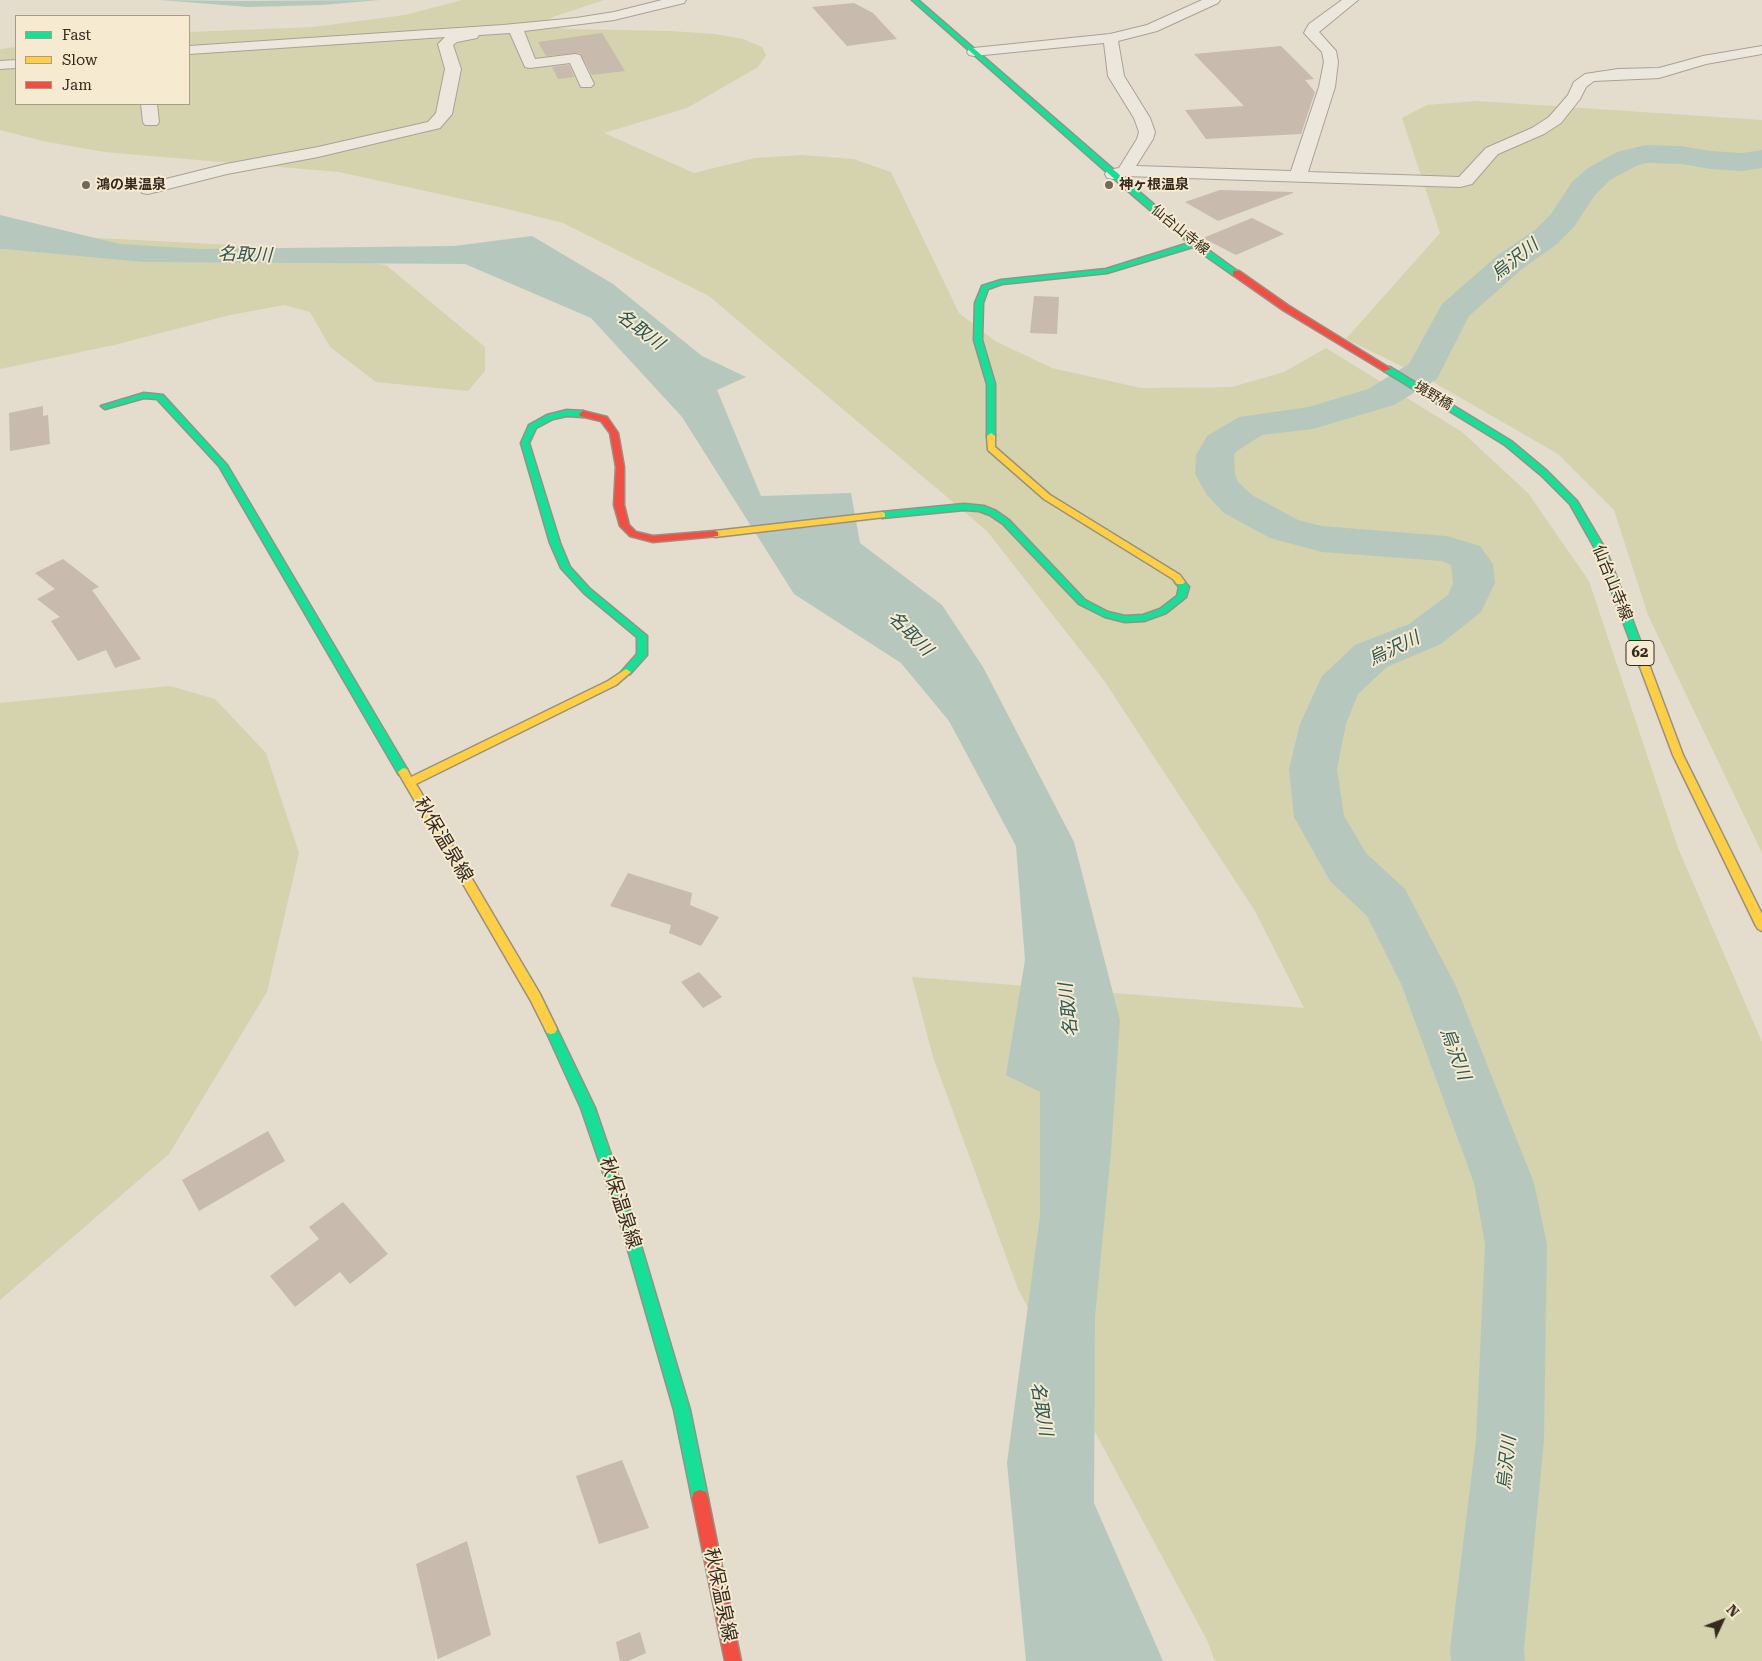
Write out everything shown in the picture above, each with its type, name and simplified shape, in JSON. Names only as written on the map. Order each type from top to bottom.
[{"type":"street","points":[[190,50],[509,28],[614,16],[679,0]]},
{"type":"street","name":"仙台山寺線","points":[[915,0],[1119,173],[1194,244],[1286,308],[1397,374]]},
{"type":"street","points":[[974,52],[1110,38],[1152,28],[1213,0]]},
{"type":"street","points":[[1298,177],[1328,87],[1331,62],[1329,50],[1311,33],[1314,27],[1351,0]]},
{"type":"street","points":[[509,28],[530,64],[575,58],[586,84]]},
{"type":"street","points":[[148,189],[226,169],[318,152],[434,125],[444,114],[453,69],[445,44],[448,41],[461,37],[509,28]]},
{"type":"street","points":[[1110,38],[1116,76],[1142,118],[1147,132],[1145,139],[1119,173]]},
{"type":"street","points":[[1119,173],[1460,182],[1466,180],[1492,151],[1538,131],[1555,120],[1575,96],[1579,85],[1590,78],[1618,74],[1659,73],[1703,60],[1762,50]]},
{"type":"street","points":[[0,65],[15,64]]},
{"type":"street","points":[[149,105],[151,122]]},
{"type":"street","points":[[408,783],[612,683],[630,669],[642,655],[642,636],[587,591],[566,568],[555,543],[525,443],[532,427],[550,417],[567,413],[587,414],[604,420],[614,434],[620,467],[619,505],[625,526],[633,534],[653,539],[706,535],[905,512],[964,507],[981,508],[993,512],[1006,522],[1082,602],[1105,614],[1126,619],[1144,618],[1163,611],[1181,597],[1184,587],[1177,577],[1047,497],[991,448],[991,384],[978,340],[979,303],[985,288],[1001,282],[1108,271],[1194,244]]},
{"type":"street","name":"境野橋","points":[[1397,374],[1469,418]]},
{"type":"street","name":"秋保温泉線","points":[[105,406],[144,395],[160,397],[223,465],[408,783],[536,998],[588,1108],[627,1222],[682,1410],[733,1661]]},
{"type":"street","name":"仙台山寺線","points":[[1469,418],[1508,443],[1544,473],[1574,503],[1602,552],[1678,755],[1762,926]]},
{"type":"green space","points":[[462,0],[604,0],[553,17],[543,25],[569,29],[715,34],[743,39],[762,47],[766,55],[758,67],[687,108],[604,133],[694,173],[755,158],[802,155],[853,159],[891,172],[959,313],[995,341],[1052,368],[1141,388],[1232,387],[1284,372],[1326,348],[1462,432],[1528,493],[1589,581],[1678,848],[1762,1042],[1762,1661],[1215,1661],[1207,1640],[1018,1289],[933,1057],[912,977],[1304,1008],[1255,911],[1103,679],[987,531],[709,296],[563,223],[339,172],[104,152],[43,141],[0,130],[0,49],[15,47],[15,105],[190,105],[190,32],[313,27],[405,15]]},
{"type":"green space","points":[[1477,101],[1762,120],[1762,853],[1648,615],[1614,510],[1558,454],[1428,379],[1346,339],[1440,233],[1402,118],[1427,105]]},
{"type":"green space","points":[[0,233],[253,246],[386,265],[485,347],[485,371],[468,391],[376,382],[330,347],[310,312],[284,305],[230,315],[114,345],[0,369]]},
{"type":"green space","points":[[170,686],[215,699],[266,753],[299,853],[267,992],[169,1154],[0,1300],[0,703]]},
{"type":"water","points":[[160,0],[380,0],[322,5],[248,7]]},
{"type":"water","name":"名取川","points":[[0,215],[120,244],[201,249],[454,246],[532,236],[613,284],[702,356],[746,377],[717,390],[761,496],[851,493],[860,543],[942,605],[983,667],[1074,842],[1120,1020],[1111,1152],[1095,1317],[1094,1503],[1163,1661],[1026,1661],[1007,1463],[1040,1216],[1040,1092],[1006,1075],[1025,960],[1016,846],[949,721],[901,663],[794,594],[682,417],[591,318],[465,264],[143,262],[0,249]]},
{"type":"building","points":[[854,3],[873,13],[897,39],[847,46],[812,7]]},
{"type":"building","points":[[602,33],[625,71],[592,75],[580,53],[546,56],[538,42]]},
{"type":"building","points":[[1281,46],[1314,79],[1305,80],[1315,92],[1301,134],[1206,139],[1185,110],[1244,106],[1194,54]]},
{"type":"building","points":[[569,65],[574,77],[558,79],[552,67]]},
{"type":"building","points":[[1220,190],[1293,193],[1218,221],[1185,202]]},
{"type":"building","points":[[1252,218],[1284,234],[1236,255],[1203,238]]},
{"type":"building","points":[[1034,296],[1059,297],[1057,334],[1030,333]]},
{"type":"building","points":[[43,406],[43,416],[48,415],[50,444],[10,451],[9,413]]},
{"type":"building","points":[[63,559],[99,587],[92,590],[141,659],[115,668],[106,650],[78,661],[51,621],[60,617],[37,599],[55,589],[35,573]]},
{"type":"building","points":[[628,873],[692,893],[690,905],[719,917],[701,946],[669,933],[671,925],[610,906]]},
{"type":"building","points":[[699,972],[722,997],[703,1008],[681,982]]},
{"type":"building","points":[[268,1131],[285,1161],[199,1211],[182,1180]]},
{"type":"building","points":[[343,1202],[388,1254],[350,1284],[340,1272],[295,1307],[270,1276],[319,1239],[309,1227]]},
{"type":"building","points":[[622,1460],[649,1528],[599,1544],[576,1476]]},
{"type":"building","points":[[467,1541],[491,1635],[438,1659],[416,1564]]},
{"type":"building","points":[[640,1632],[646,1653],[628,1661],[620,1661],[616,1642]]},
{"type":"waterway","name":"烏沢川","points":[[1488,1661],[1487,1649],[1510,1440],[1516,1244],[1504,1183],[1429,986],[1387,903],[1348,867],[1319,817],[1313,769],[1323,724],[1338,687],[1371,656],[1425,634],[1466,602],[1474,583],[1472,564],[1465,555],[1447,549],[1322,539],[1284,529],[1238,504],[1221,487],[1215,474],[1215,455],[1221,444],[1252,425],[1313,418],[1381,397],[1424,371],[1454,311],[1510,262],[1546,237],[1563,220],[1583,189],[1599,174],[1628,158],[1646,154],[1681,155],[1711,160],[1742,162],[1762,159]]},
{"type":"traffic: fast","points":[[915,0],[1137,196],[1194,244],[1236,273]]},
{"type":"traffic: fast","points":[[991,436],[991,384],[978,340],[979,303],[985,288],[1001,282],[1107,271],[1194,244]]},
{"type":"traffic: fast","points":[[1387,369],[1508,443],[1544,473],[1574,503],[1602,552],[1645,667]]},
{"type":"traffic: fast","points":[[105,406],[144,395],[160,397],[223,465],[403,772]]},
{"type":"traffic: fast","points":[[583,414],[567,413],[550,417],[532,427],[525,443],[555,543],[566,568],[587,591],[642,636],[642,655],[626,672]]},
{"type":"traffic: fast","points":[[882,515],[964,507],[981,508],[993,513],[1006,522],[1082,602],[1105,614],[1125,619],[1144,618],[1163,611],[1181,597],[1184,587],[1180,582]]},
{"type":"traffic: fast","points":[[551,1029],[588,1108],[627,1222],[682,1410],[700,1498]]},
{"type":"traffic: slow","points":[[991,436],[991,448],[1047,497],[1177,577],[1180,582]]},
{"type":"traffic: slow","points":[[715,534],[882,515]]},
{"type":"traffic: slow","points":[[1645,667],[1678,755],[1762,926]]},
{"type":"traffic: slow","points":[[408,783],[612,683],[626,672]]},
{"type":"traffic: slow","points":[[403,772],[536,998],[551,1029]]},
{"type":"traffic: jam","points":[[1236,273],[1286,308],[1387,369]]},
{"type":"traffic: jam","points":[[583,414],[604,419],[614,433],[620,467],[619,505],[625,526],[633,534],[653,539],[715,534]]},
{"type":"traffic: jam","points":[[700,1498],[733,1661]]},
{"type":"place","name":"鴻の巣温泉","points":[[86,185]]},
{"type":"place","name":"神ヶ根温泉","points":[[1109,185]]}]
